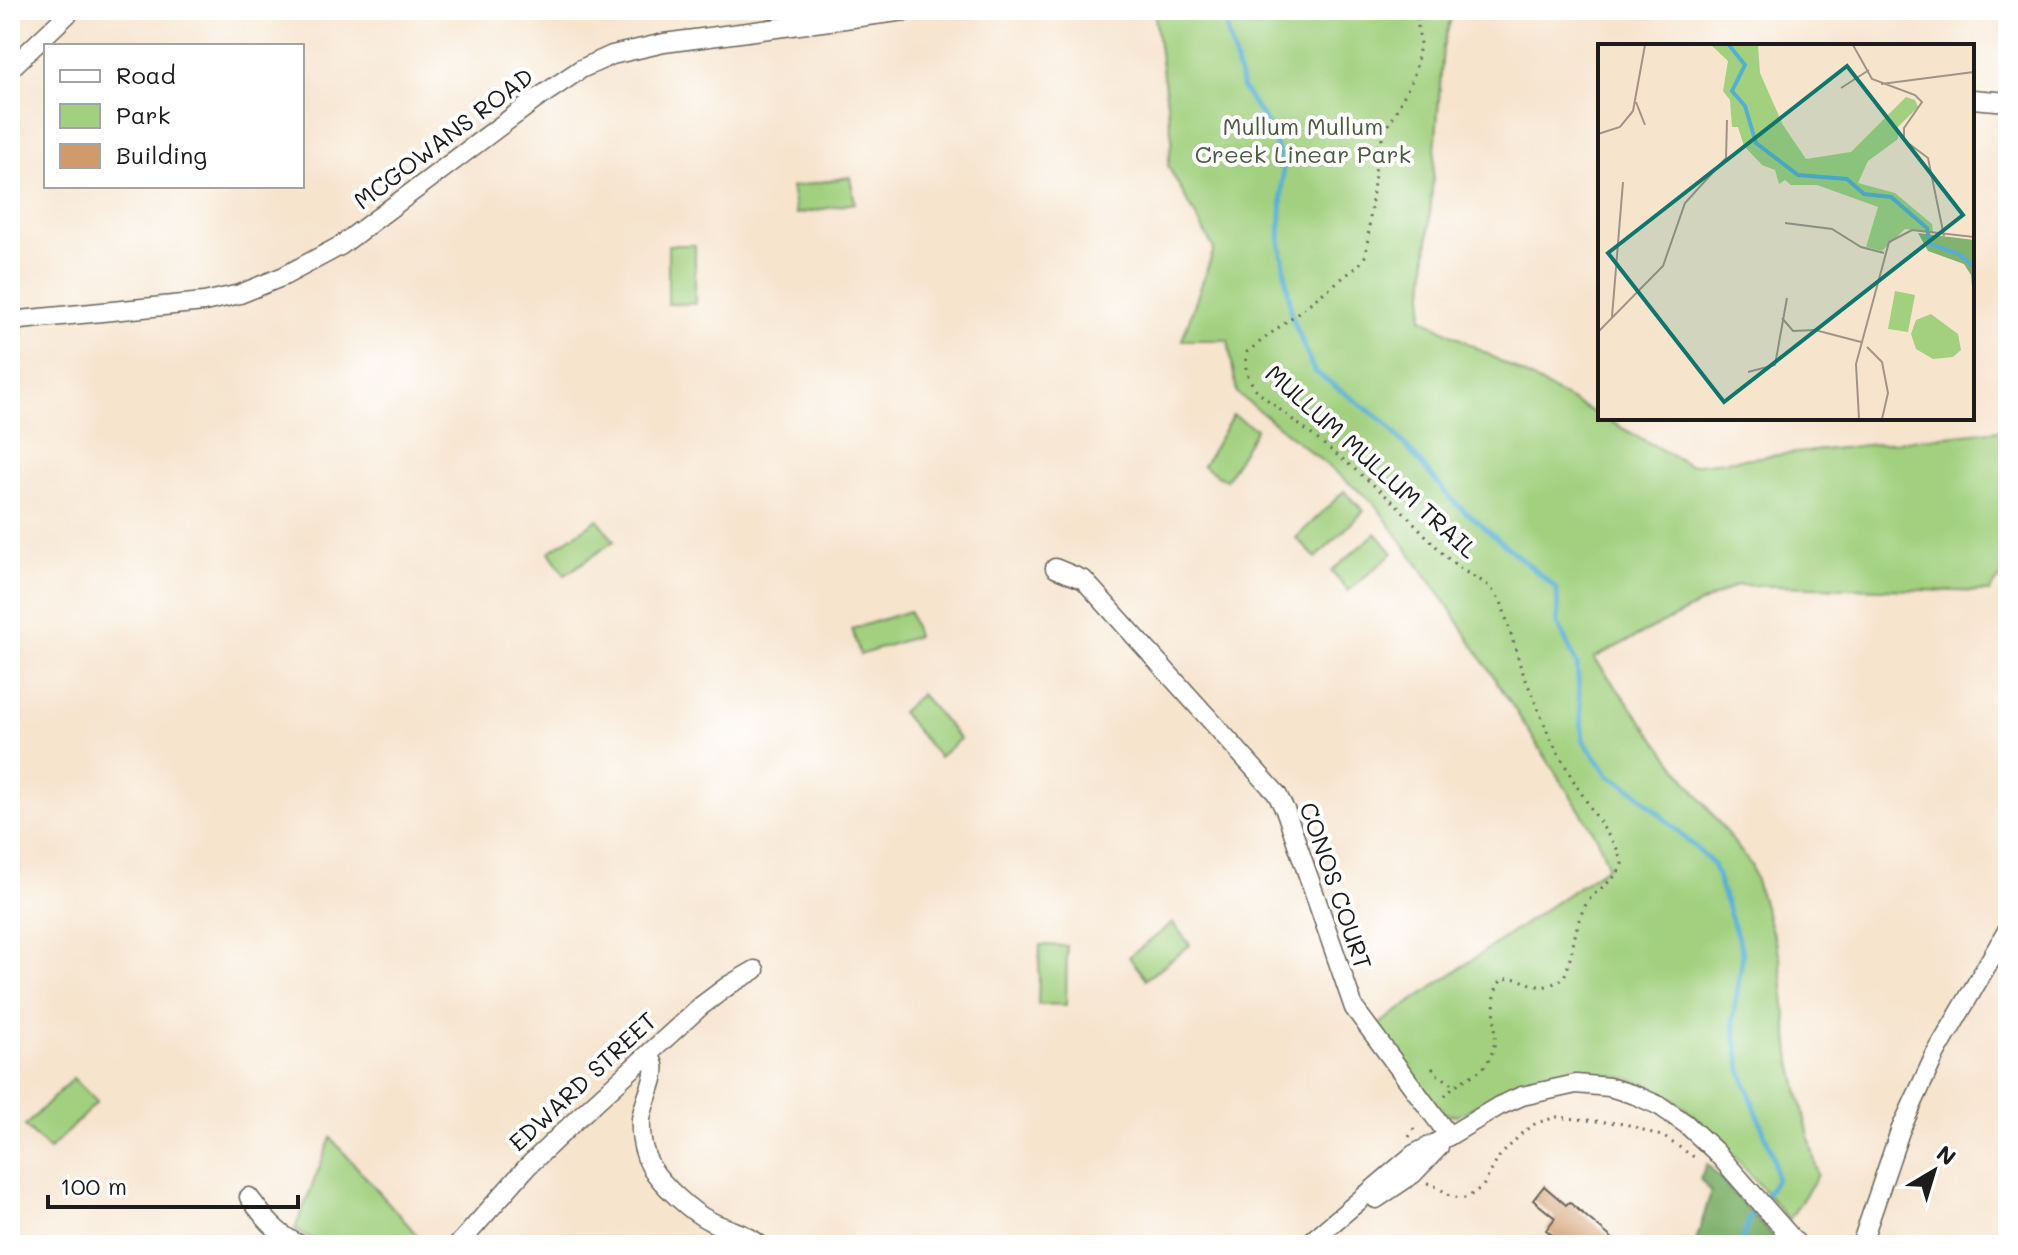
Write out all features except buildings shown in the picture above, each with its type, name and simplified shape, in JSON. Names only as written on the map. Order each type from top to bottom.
[{"type":"street","points":[[10,69],[72,10]]},
{"type":"street","name":"MCGOWANS ROAD","points":[[10,321],[204,302],[240,294],[284,276],[340,246],[535,100],[581,69],[612,55],[664,43],[913,10]]},
{"type":"street","points":[[1974,99],[2008,102]]},
{"type":"street","name":"CONOS COURT","points":[[1055,568],[1084,580],[1277,794],[1354,1008],[1449,1136]]},
{"type":"street","points":[[1861,1245],[1900,1131],[1935,1055],[2008,929]]},
{"type":"street","name":"EDWARD STREET","points":[[458,1245],[527,1167],[578,1118],[701,1006],[755,970]]},
{"type":"street","points":[[649,1054],[655,1075],[644,1103],[641,1127],[643,1147],[651,1167],[687,1205],[709,1221],[753,1239],[760,1245]]},
{"type":"street","points":[[1307,1245],[1449,1136],[1499,1106],[1522,1096],[1576,1084],[1609,1087],[1635,1095],[1660,1106],[1686,1124],[1715,1151],[1798,1245]]},
{"type":"street","points":[[249,1197],[281,1233],[301,1245]]},
{"type":"path","name":"MULLUM MULLUM TRAIL","points":[[1409,1168],[1397,1152],[1419,1121],[1455,1085],[1479,1073],[1490,1057],[1496,1033],[1496,988],[1501,981],[1510,978],[1546,986],[1563,979],[1585,907],[1600,888],[1617,875],[1622,859],[1550,738],[1521,668],[1501,601],[1485,583],[1445,556],[1398,506],[1259,393],[1246,373],[1247,352],[1359,265],[1366,255],[1378,146],[1413,78],[1417,62],[1420,44],[1416,10]]},
{"type":"path","points":[[1432,1068],[1455,1085]]},
{"type":"path","points":[[1409,1168],[1420,1182],[1437,1186],[1450,1197],[1467,1198],[1483,1186],[1499,1157],[1523,1132],[1546,1119],[1557,1117],[1626,1124],[1664,1137],[1693,1157]]},
{"type":"green space","name":"Mullum Mullum Creek Linear Park","points":[[1154,10],[1453,10],[1443,48],[1422,318],[1598,415],[1598,420],[1608,420],[1689,465],[2008,429],[2008,568],[1989,592],[1737,585],[1594,658],[1751,865],[1780,957],[1790,1054],[1818,1175],[1789,1220],[1712,1133],[1678,1103],[1646,1084],[1598,1074],[1549,1076],[1523,1083],[1467,1111],[1450,1115],[1429,1097],[1378,1025],[1608,866],[1597,837],[1448,606],[1374,503],[1237,393],[1228,340],[1182,340],[1214,249],[1168,166],[1172,138]]},
{"type":"green space","points":[[850,177],[855,203],[796,214],[791,187]]},
{"type":"green space","points":[[668,245],[695,245],[695,304],[668,304]]},
{"type":"green space","points":[[1233,415],[1256,429],[1226,480],[1203,466]]},
{"type":"green space","points":[[1344,491],[1364,511],[1316,558],[1296,538]]},
{"type":"green space","points":[[598,519],[614,541],[565,575],[549,552]]},
{"type":"green space","points":[[1376,533],[1393,553],[1348,591],[1331,571]]},
{"type":"green space","points":[[909,611],[917,636],[860,655],[852,629]]},
{"type":"green space","points":[[921,694],[960,739],[939,757],[901,712]]},
{"type":"green space","points":[[1173,923],[1190,945],[1146,979],[1129,957]]},
{"type":"green space","points":[[1040,945],[1067,946],[1066,1005],[1038,1004]]},
{"type":"green space","points":[[73,1078],[97,1102],[49,1150],[25,1126]]},
{"type":"green space","points":[[331,1138],[426,1245],[330,1245],[295,1229]]},
{"type":"green space","points":[[1707,1164],[1780,1245],[1695,1245],[1711,1192],[1700,1179]]},
{"type":"waterway","points":[[1232,10],[1227,29],[1243,89],[1269,126],[1283,165],[1280,240],[1292,317],[1314,371],[1385,422],[1454,502],[1557,589],[1558,623],[1577,665],[1583,740],[1609,775],[1635,791],[1713,864],[1743,953],[1733,1019],[1741,1070],[1774,1159],[1776,1179],[1764,1198]]},
{"type":"waterway","points":[[1740,1245],[1758,1206]]}]
